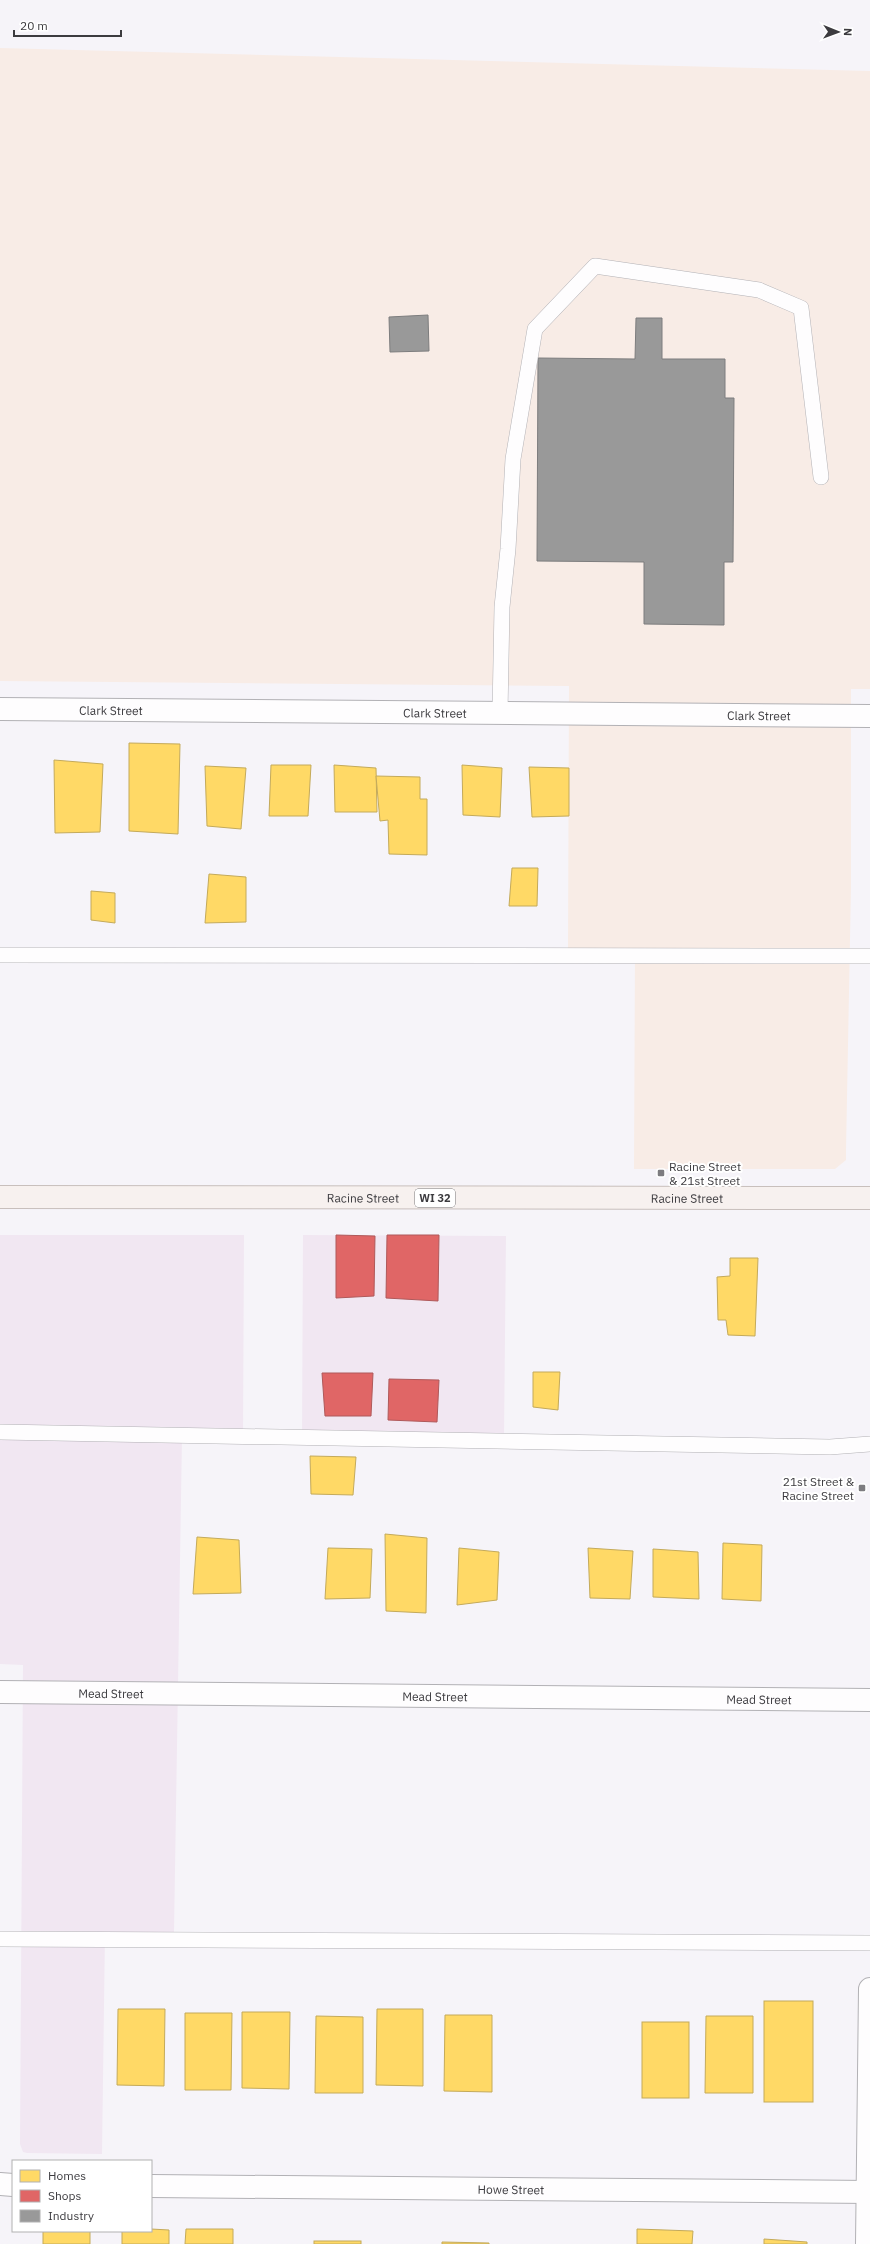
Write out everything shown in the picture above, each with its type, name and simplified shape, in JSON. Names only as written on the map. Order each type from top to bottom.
[{"type":"main road","name":"Racine Street","points":[[0,1197],[870,1198]]},
{"type":"street","name":"Clark Street","points":[[0,709],[870,716]]},
{"type":"street","name":"Mead Street","points":[[0,1692],[870,1700]]},
{"type":"street","points":[[867,2244],[869,2192],[870,1989]]},
{"type":"street","points":[[0,2184],[12,2184]]},
{"type":"street","name":"Howe Street","points":[[152,2186],[869,2192]]},
{"type":"lane","points":[[500,713],[502,607],[508,549],[514,459],[535,329],[595,266],[759,290],[801,308],[821,477]]},
{"type":"lane","points":[[0,955],[870,956]]},
{"type":"lane","points":[[0,1432],[830,1447],[870,1444]]},
{"type":"lane","points":[[0,1939],[870,1943]]},
{"type":"shaded area","points":[[0,48],[870,71],[870,689],[851,689],[851,887],[846,1160],[835,1169],[634,1169],[635,949],[568,948],[569,686],[0,681]]},
{"type":"shaded area","points":[[0,1235],[244,1235],[243,1436],[182,1437],[174,1932],[105,1932],[102,2154],[27,2153],[23,2152],[20,2144],[23,1665],[0,1664]]},
{"type":"shaded area","points":[[303,1235],[506,1236],[504,1438],[302,1438]]},
{"type":"building: Homes","points":[[129,743],[180,744],[178,834],[129,831]]},
{"type":"building: Homes","points":[[54,760],[103,764],[100,832],[55,833]]},
{"type":"building: Homes","points":[[271,765],[311,765],[308,816],[269,816]]},
{"type":"building: Homes","points":[[334,765],[376,768],[377,812],[335,812]]},
{"type":"building: Homes","points":[[462,765],[502,768],[500,817],[463,815]]},
{"type":"building: Homes","points":[[205,766],[246,768],[241,829],[207,826]]},
{"type":"building: Homes","points":[[529,767],[569,768],[569,816],[532,817]]},
{"type":"building: Homes","points":[[376,776],[420,777],[420,799],[427,799],[427,855],[389,854],[388,820],[380,821]]},
{"type":"building: Homes","points":[[512,868],[538,868],[537,906],[509,906]]},
{"type":"building: Homes","points":[[209,874],[246,877],[246,922],[205,923]]},
{"type":"building: Homes","points":[[91,891],[115,893],[115,923],[91,920]]},
{"type":"building: Homes","points":[[730,1258],[758,1258],[755,1336],[728,1335],[726,1320],[718,1320],[717,1277],[730,1276]]},
{"type":"building: Homes","points":[[533,1372],[560,1372],[558,1410],[533,1407]]},
{"type":"building: Homes","points":[[310,1456],[356,1457],[353,1495],[311,1494]]},
{"type":"building: Homes","points":[[385,1534],[427,1538],[426,1613],[386,1611]]},
{"type":"building: Homes","points":[[197,1537],[239,1540],[241,1593],[193,1594]]},
{"type":"building: Homes","points":[[723,1543],[762,1545],[761,1601],[722,1599]]},
{"type":"building: Homes","points":[[328,1548],[372,1549],[370,1598],[325,1599]]},
{"type":"building: Homes","points":[[459,1548],[499,1552],[497,1600],[457,1605]]},
{"type":"building: Homes","points":[[588,1548],[633,1551],[630,1599],[590,1598]]},
{"type":"building: Homes","points":[[653,1549],[698,1552],[699,1599],[653,1597]]},
{"type":"building: Homes","points":[[764,2001],[813,2001],[813,2102],[764,2102]]},
{"type":"building: Homes","points":[[118,2009],[165,2009],[164,2086],[117,2085]]},
{"type":"building: Homes","points":[[377,2009],[423,2009],[423,2086],[376,2085]]},
{"type":"building: Homes","points":[[242,2012],[290,2012],[289,2089],[242,2088]]},
{"type":"building: Homes","points":[[185,2013],[232,2013],[231,2090],[185,2090]]},
{"type":"building: Homes","points":[[445,2015],[492,2015],[492,2092],[444,2091]]},
{"type":"building: Homes","points":[[316,2016],[363,2017],[363,2093],[315,2093]]},
{"type":"building: Homes","points":[[706,2016],[753,2016],[753,2093],[705,2093]]},
{"type":"building: Homes","points":[[642,2022],[689,2022],[689,2098],[642,2098]]},
{"type":"building: Homes","points":[[152,2229],[169,2230],[169,2244],[122,2244],[122,2232],[152,2232]]},
{"type":"building: Homes","points":[[186,2229],[233,2229],[233,2244],[185,2244]]},
{"type":"building: Homes","points":[[637,2229],[693,2231],[692,2244],[637,2244]]},
{"type":"building: Homes","points":[[43,2232],[90,2232],[90,2244],[43,2244]]},
{"type":"building: Homes","points":[[764,2239],[807,2242],[807,2244],[764,2244]]},
{"type":"building: Homes","points":[[314,2241],[361,2241],[361,2244],[314,2244]]},
{"type":"building: Homes","points":[[442,2242],[489,2243],[489,2244],[442,2244]]},
{"type":"building: Shops","points":[[336,1235],[375,1236],[374,1296],[336,1298]]},
{"type":"building: Shops","points":[[387,1235],[439,1235],[438,1301],[386,1298]]},
{"type":"building: Shops","points":[[322,1373],[373,1373],[371,1416],[325,1416]]},
{"type":"building: Shops","points":[[389,1379],[439,1380],[437,1422],[388,1420]]},
{"type":"building: Industry","points":[[428,315],[429,351],[390,352],[389,317]]},
{"type":"building: Industry","points":[[636,318],[662,318],[662,359],[725,359],[725,398],[734,398],[733,562],[724,562],[724,625],[644,624],[644,562],[537,561],[538,358],[635,359]]},
{"type":"place","name":"Racine Street & 21st Street","points":[[661,1173]]},
{"type":"place","name":"21st Street & Racine Street","points":[[862,1488]]}]
